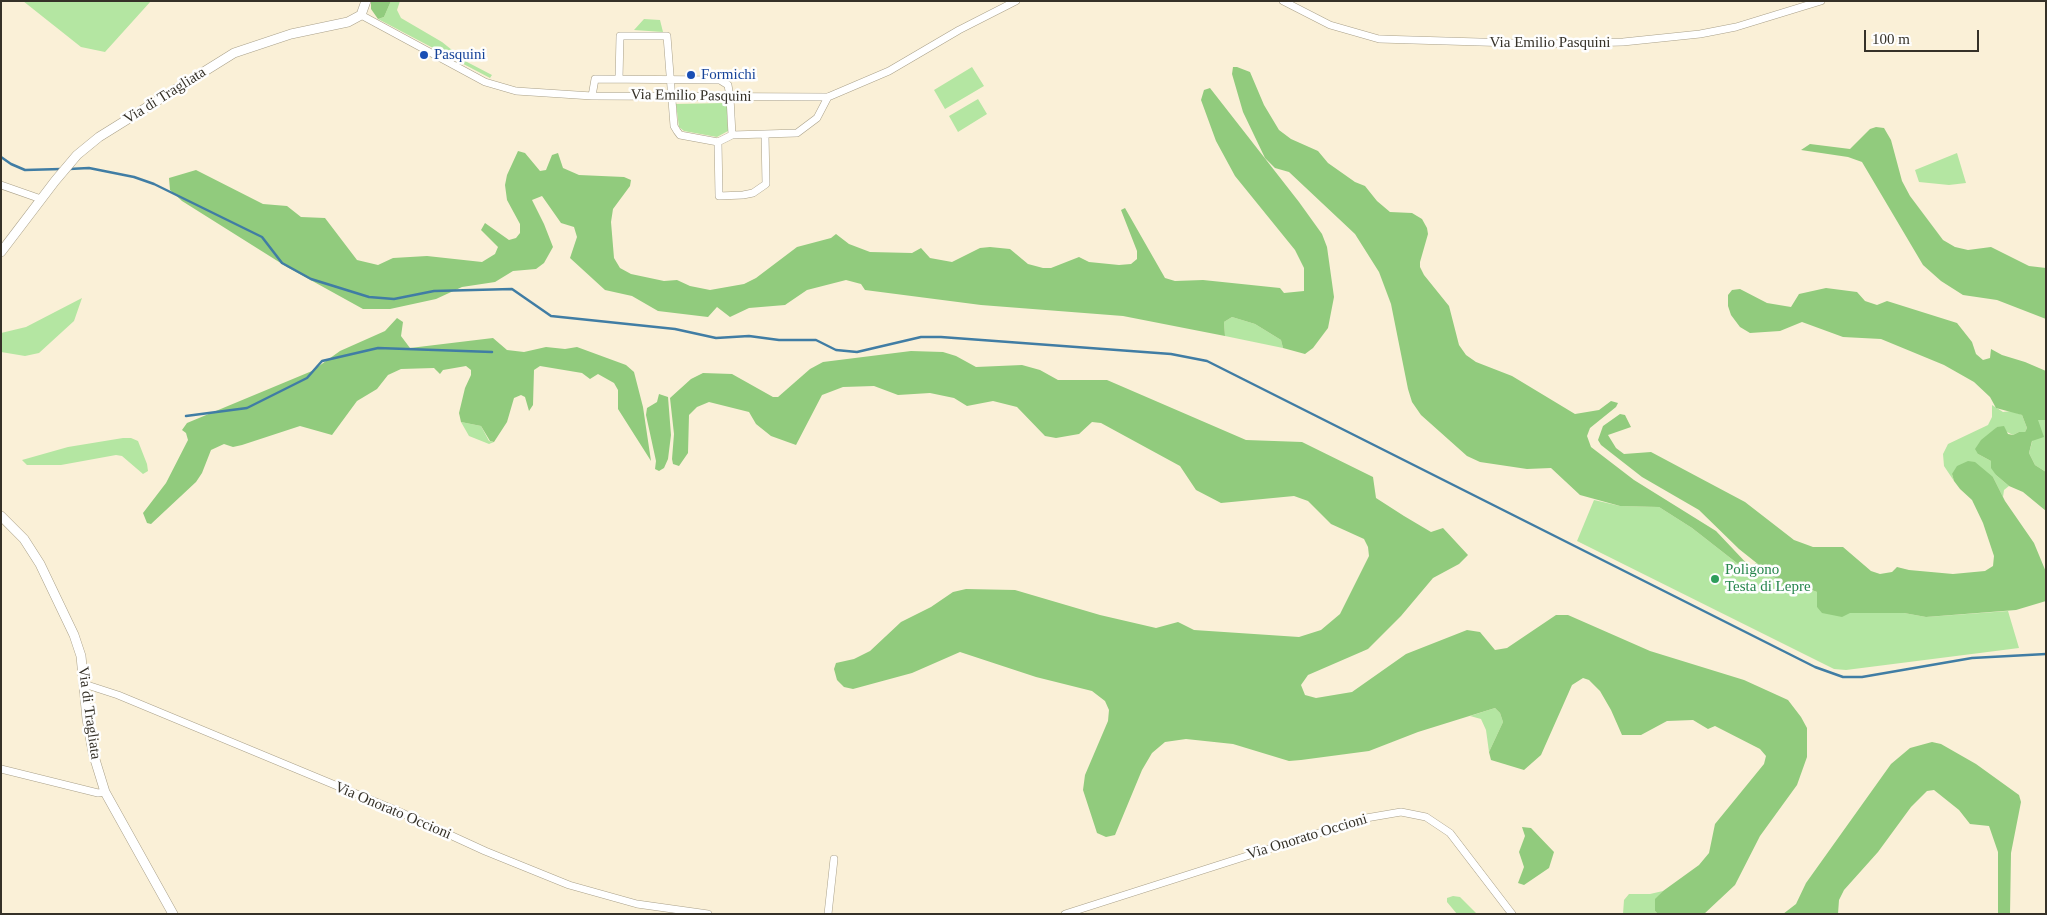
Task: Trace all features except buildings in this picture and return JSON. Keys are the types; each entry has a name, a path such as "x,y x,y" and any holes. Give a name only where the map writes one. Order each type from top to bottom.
{"street":[{"path":"361,14 366,1"},
{"name":"Via Emilio Pasquini","path":"361,14 485,82 501,88 592,96 828,98 889,71 959,30 1016,1"},
{"name":"Via Emilio Pasquini","path":"1283,1 1330,25 1379,39 1547,44 1622,42 1700,34 1736,26 1821,1"},
{"name":"Via di Tragliata","path":"1,252 77,155 99,137 234,53 291,34 348,22 361,14"},
{"path":"619,79 620,36 667,36 674,96 674,126 680,135 718,142 732,135 797,132 806,128 818,118 828,98"},
{"path":"592,96 595,79 671,78 720,80 728,85 732,135"},
{"path":"718,142 719,196 743,195 753,193 766,184 765,134"},
{"path":"1,184 41,199"},
{"name":"Via di Tragliata","path":"1,516 24,539 40,564 74,635 81,656 87,719 93,753 105,792 173,914"},
{"name":"Via Onorato Occioni","path":"84,684 118,695 400,812 485,851 569,885 638,904 708,914"},
{"path":"1,769 98,793 105,792"},
{"name":"Via Onorato Occioni","path":"1065,914 1353,822 1400,812 1426,817 1450,833 1512,914"},
{"path":"828,914 834,859"}],"green space":[{"path":"23,1 151,1 105,52 81,47"},
{"path":"371,1 391,1 384,17 378,19 371,9"},
{"path":"391,1 400,1 397,10 401,18 442,42 467,62 492,75 490,78 378,19 384,17"},
{"path":"644,19 660,20 663,32 634,30"},
{"path":"972,67 984,86 945,109 934,90"},
{"path":"1233,67 1250,72 1264,105 1279,130 1291,139 1318,151 1328,163 1355,182 1365,186 1377,201 1390,212 1412,213 1422,219 1428,234 1420,267 1424,275 1449,306 1459,345 1466,355 1476,362 1512,376 1575,414 1599,410 1611,401 1618,403 1616,407 1590,428 1587,436 1591,447 1634,480 1716,531 1751,568 1747,571 1692,528 1659,507 1620,506 1580,495 1551,468 1527,469 1480,462 1467,456 1421,415 1412,402 1408,389 1391,304 1379,272 1355,234 1289,172 1275,168 1265,158 1243,112 1232,74"},
{"path":"1210,88 1299,202 1322,234 1327,247 1334,297 1328,328 1313,348 1305,354 1283,348 1281,340 1255,324 1232,317 1224,322 1225,336 1123,316 981,305 865,290 861,284 846,280 807,290 785,305 749,308 730,317 717,307 708,317 658,311 632,296 605,290 570,258 577,237 574,227 561,223 542,196 532,200 553,247 544,263 536,269 513,271 495,282 462,287 436,299 390,309 363,309 287,267 182,201 170,190 169,178 196,170 263,204 287,206 301,217 325,218 357,260 378,265 393,258 427,256 482,262 495,254 498,247 481,230 485,223 509,240 516,238 520,233 520,224 507,200 505,185 507,175 518,151 525,153 540,171 546,170 552,155 558,153 563,168 579,175 624,177 631,180 630,186 613,209 611,222 614,258 620,268 631,274 664,281 677,280 690,286 710,290 744,284 756,278 797,247 831,238 836,234 849,244 870,252 912,253 921,248 930,258 952,262 980,248 990,247 1010,249 1028,264 1043,268 1051,268 1079,257 1089,262 1119,265 1131,264 1137,259 1137,251 1121,210 1125,208 1165,278 1175,281 1203,280 1280,288 1284,293 1304,291 1304,268 1295,250 1235,176 1216,141 1201,100 1204,90"},
{"path":"978,99 987,114 958,132 949,116"},
{"path":"727,103 728,131 717,137 684,131 679,127 676,104"},
{"path":"1876,127 1884,128 1891,140 1902,181 1910,196 1943,240 1955,247 1968,250 1991,247 2029,266 2046,268 2046,319 1997,300 1963,295 1941,281 1923,265 1862,162 1848,157 1801,150 1810,144 1850,149 1870,129"},
{"path":"1957,153 1966,183 1949,185 1919,182 1915,170"},
{"path":"1826,288 1857,292 1865,301 1877,305 1887,301 1957,323 1972,342 1976,354 1983,360 1990,358 1991,349 2046,371 2046,420 2038,420 2044,437 2032,441 2029,453 2035,465 2046,472 2046,511 2023,492 2009,486 1996,475 1991,468 1991,461 1978,454 1975,449 1981,440 1997,427 2004,426 2008,434 2013,435 2025,432 2027,428 2022,415 1996,408 1990,397 1974,382 1944,365 1881,339 1843,337 1802,322 1780,331 1750,333 1740,327 1731,315 1728,306 1728,295 1732,290 1740,289 1767,303 1791,307 1799,294"},
{"path":"82,298 74,321 39,353 25,356 1,352 1,333 26,327"},
{"path":"1232,317 1255,324 1281,340 1283,348 1225,336 1224,322"},
{"path":"397,318 403,322 401,336 410,348 493,338 507,350 524,352 546,347 565,349 577,347 626,365 634,372 643,407 651,461 618,409 618,390 614,383 598,374 590,379 582,373 540,366 534,370 533,405 529,411 525,397 521,395 514,398 507,422 494,442 490,441 481,426 461,422 459,413 465,388 471,375 471,370 466,366 443,370 440,374 434,368 401,369 388,375 377,389 357,401 332,435 300,426 242,445 233,447 224,444 211,450 202,473 196,482 151,524 147,523 143,513 166,483 188,440 186,433 182,430 187,423 312,371 340,351 385,331"},
{"path":"911,351 943,352 956,356 976,367 1022,365 1040,370 1058,380 1107,380 1246,440 1302,442 1373,477 1376,498 1404,516 1431,532 1443,528 1468,555 1459,564 1433,578 1401,616 1368,649 1308,675 1301,685 1305,695 1316,698 1352,692 1406,654 1467,630 1480,632 1495,650 1507,648 1556,615 1568,615 1650,651 1744,680 1788,700 1807,728 1807,757 1797,785 1760,836 1735,885 1704,914 1658,914 1655,911 1655,899 1699,865 1709,853 1715,824 1764,764 1766,756 1760,749 1715,726 1708,729 1693,720 1667,721 1641,735 1622,735 1600,691 1589,680 1583,678 1572,685 1541,755 1524,770 1491,760 1489,752 1503,722 1500,713 1495,708 1418,732 1369,751 1301,760 1289,761 1233,744 1186,739 1165,742 1152,753 1142,770 1115,835 1106,837 1097,833 1083,790 1085,775 1108,721 1109,710 1105,701 1092,691 1036,677 960,652 912,673 853,689 844,687 837,680 834,669 836,663 854,659 870,651 901,622 931,607 953,592 966,589 1015,590 1100,615 1156,628 1178,622 1194,630 1299,637 1321,630 1340,614 1369,556 1368,547 1364,539 1331,524 1308,501 1294,496 1221,503 1196,490 1180,466 1101,423 1092,422 1079,434 1056,438 1045,436 1017,407 993,401 967,406 954,398 930,393 898,395 874,386 843,387 822,395 796,445 771,436 756,424 749,412 709,402 697,407 689,415 688,453 679,466 673,464 674,434 670,398 691,379 703,373 732,374 773,397 778,397 810,369 823,362"},
{"path":"659,394 668,397 671,435 668,459 664,468 659,471 655,469 656,461 646,415 647,408 657,402"},
{"path":"1992,405 2003,412 2012,411 2022,415 2027,428 2025,432 2013,435 1997,427 1978,454 1991,461 1996,475 2009,486 2004,490 2003,497 1993,477 1952,474 1954,481 1944,466 1943,454 1948,444 1988,425 1992,417"},
{"path":"1620,414 1625,415 1631,427 1608,435 1616,448 1624,454 1651,452 1745,502 1794,540 1813,547 1843,547 1871,571 1880,574 1892,572 1897,567 1953,574 1985,571 1993,566 1994,556 1983,523 1972,500 1960,489 1954,481 1952,474 1957,466 1968,461 1975,462 1993,477 2005,501 2034,543 2046,572 2046,601 2016,610 1926,617 1904,613 1850,613 1842,617 1822,613 1817,607 1817,592 1804,587 1796,592 1788,588 1739,549 1699,510 1642,477 1601,445 1598,440 1603,426"},
{"path":"2038,420 2046,420 2046,472 2035,465 2029,453"},
{"path":"461,422 481,426 489,441 494,442 489,444 469,436"},
{"path":"131,438 138,441 148,471 143,474 122,456 116,455 61,465 27,465 22,460 68,447"},
{"name":"Poligono Testa di Lepre","path":"1594,500 1620,506 1659,507 1692,528 1747,571 1756,563 1796,592 1804,587 1817,592 1817,607 1850,613 1904,613 1926,617 2008,611 2019,648 1846,670 1834,669 1577,541"},
{"path":"1495,708 1500,713 1503,722 1489,752 1486,730 1481,719 1470,716"},
{"path":"1932,742 1941,744 1976,764 2019,795 2021,802 2011,853 2010,914 1998,914 1998,852 1989,826 1970,824 1959,810 1934,790 1927,791 1911,807 1878,852 1844,890 1839,900 1838,914 1783,914 1796,904 1806,883 1891,764 1910,748"},
{"path":"1522,827 1531,828 1554,852 1549,868 1524,885 1518,883 1524,867 1519,852 1525,836"},
{"path":"1663,891 1655,900 1655,911 1658,914 1623,914 1624,900 1629,894 1650,894"},
{"path":"1453,896 1460,897 1477,914 1457,914 1447,902 1447,898"}],"waterway":[{"path":"1,157 25,170 61,169"},
{"path":"69,169 89,168 134,177 154,184 262,237 282,263 311,279 369,297 394,299 434,291 512,289 551,316 675,329 716,338 749,336 779,340 816,340 836,350 857,352 921,337 941,337 1171,354 1207,361 1815,667 1843,677 1862,677 1972,658 2046,654"},
{"path":"186,416 247,408 307,378 322,361 378,348 492,352"}],"place":[{"name":"Pasquini","path":"424,55"},
{"name":"Formichi","path":"691,75"},
{"name":"Poligono Testa di Lepre","path":"1715,579"}]}
